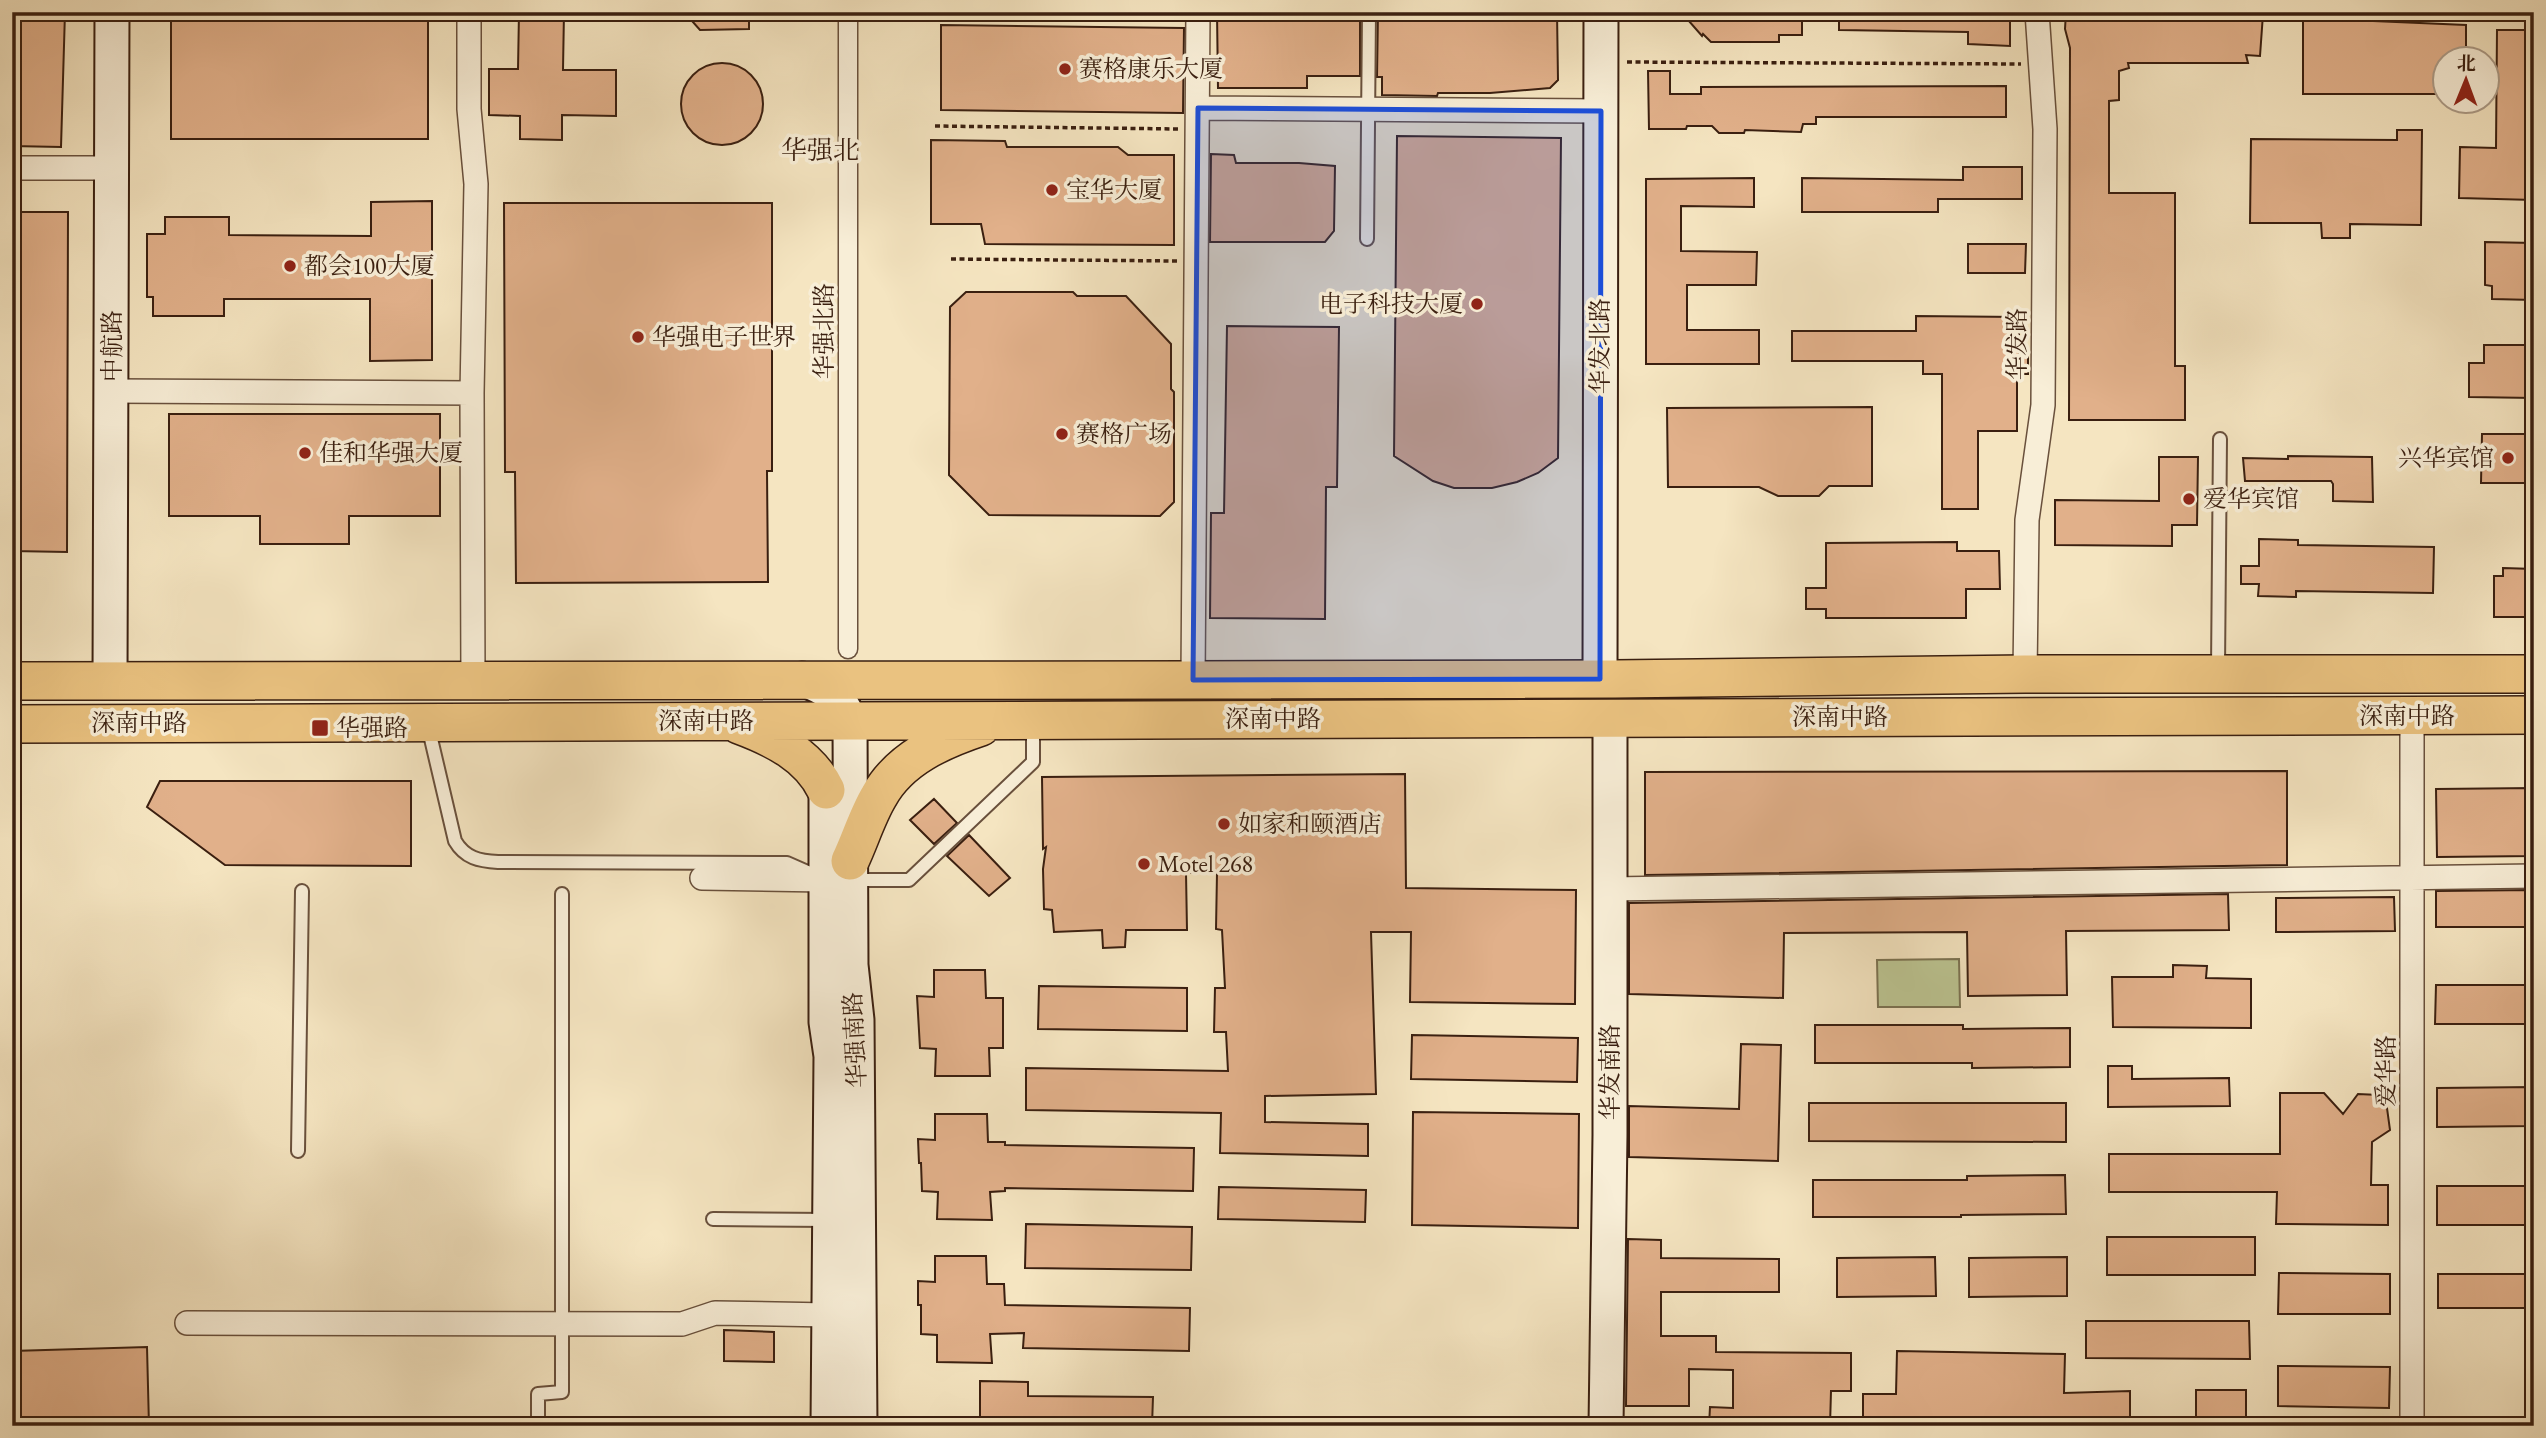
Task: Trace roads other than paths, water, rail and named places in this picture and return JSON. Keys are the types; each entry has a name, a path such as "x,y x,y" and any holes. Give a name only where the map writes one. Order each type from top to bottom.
{"main road":[{"name":"中航路","path":"110,681 112,12"},
{"name":"华发北路","path":"1601,12 1607,679"},
{"name":"华发北路","path":"1607,679 1621,12"},
{"name":"深南中路","path":"12,681 1607,679 2025,674 2534,674"},
{"path":"802,679 836,696 847,709 850,722"},
{"name":"深南中路","path":"12,724 2534,715"},
{"name":"华发南路","path":"1606,1426 1610,718"},
{"path":"842,873 878,796 908,762 944,741 1016,720"},
{"path":"728,721 769,738 801,757 814,770 825,790"},
{"name":"华强南路","path":"828,1426 831,1056 826,1022 842,873 850,722"},
{"name":"华强南路","path":"825,790 842,873 858,1020 861,1423"}],"street":[{"path":"469,12 469,109 476,184 472,393 473,681"},
{"name":"华强北路","path":"848,12 848,649"},
{"path":"1193,680 1198,12"},
{"name":"华发路","path":"2025,674 2027,520 2043,405 2045,129 2037,12"},
{"path":"1197,119 1368,109 1601,111"},
{"path":"12,168 112,168"},
{"path":"112,391 472,393"},
{"name":"爱华路","path":"2412,716 2412,1426"},
{"path":"702,878 842,873"},
{"path":"1610,889 2534,876"},
{"path":"187,1323 682,1324 715,1313 829,1315"}],"lane":[{"path":"1367,239 1369,12"},
{"path":"2217,674 2220,439"},
{"path":"427,722 455,841 460,850 471,858 498,862 786,863 842,873 909,880 1033,762 1016,720"},
{"path":"298,1151 302,891"},
{"path":"538,1426 538,1394 562,1392 562,894"},
{"path":"713,1219 830,1220"}],"place":[{"name":"赛格康乐大厦","path":"1065,69"},
{"name":"宝华大厦","path":"1052,190"},
{"name":"都会100大厦","path":"290,266"},
{"name":"电子科技大厦","path":"1477,304"},
{"name":"华强电子世界","path":"638,337"},
{"name":"赛格广场","path":"1062,434"},
{"name":"佳和华强大厦","path":"305,453"},
{"name":"兴华宾馆","path":"2508,458"},
{"name":"爱华宾馆","path":"2189,499"},
{"name":"华强路","path":"320,728"},
{"name":"如家和颐酒店","path":"1224,824"},
{"name":"Motel 268","path":"1144,864"}],"district":[{"name":"华强北","path":"820,150"}]}
